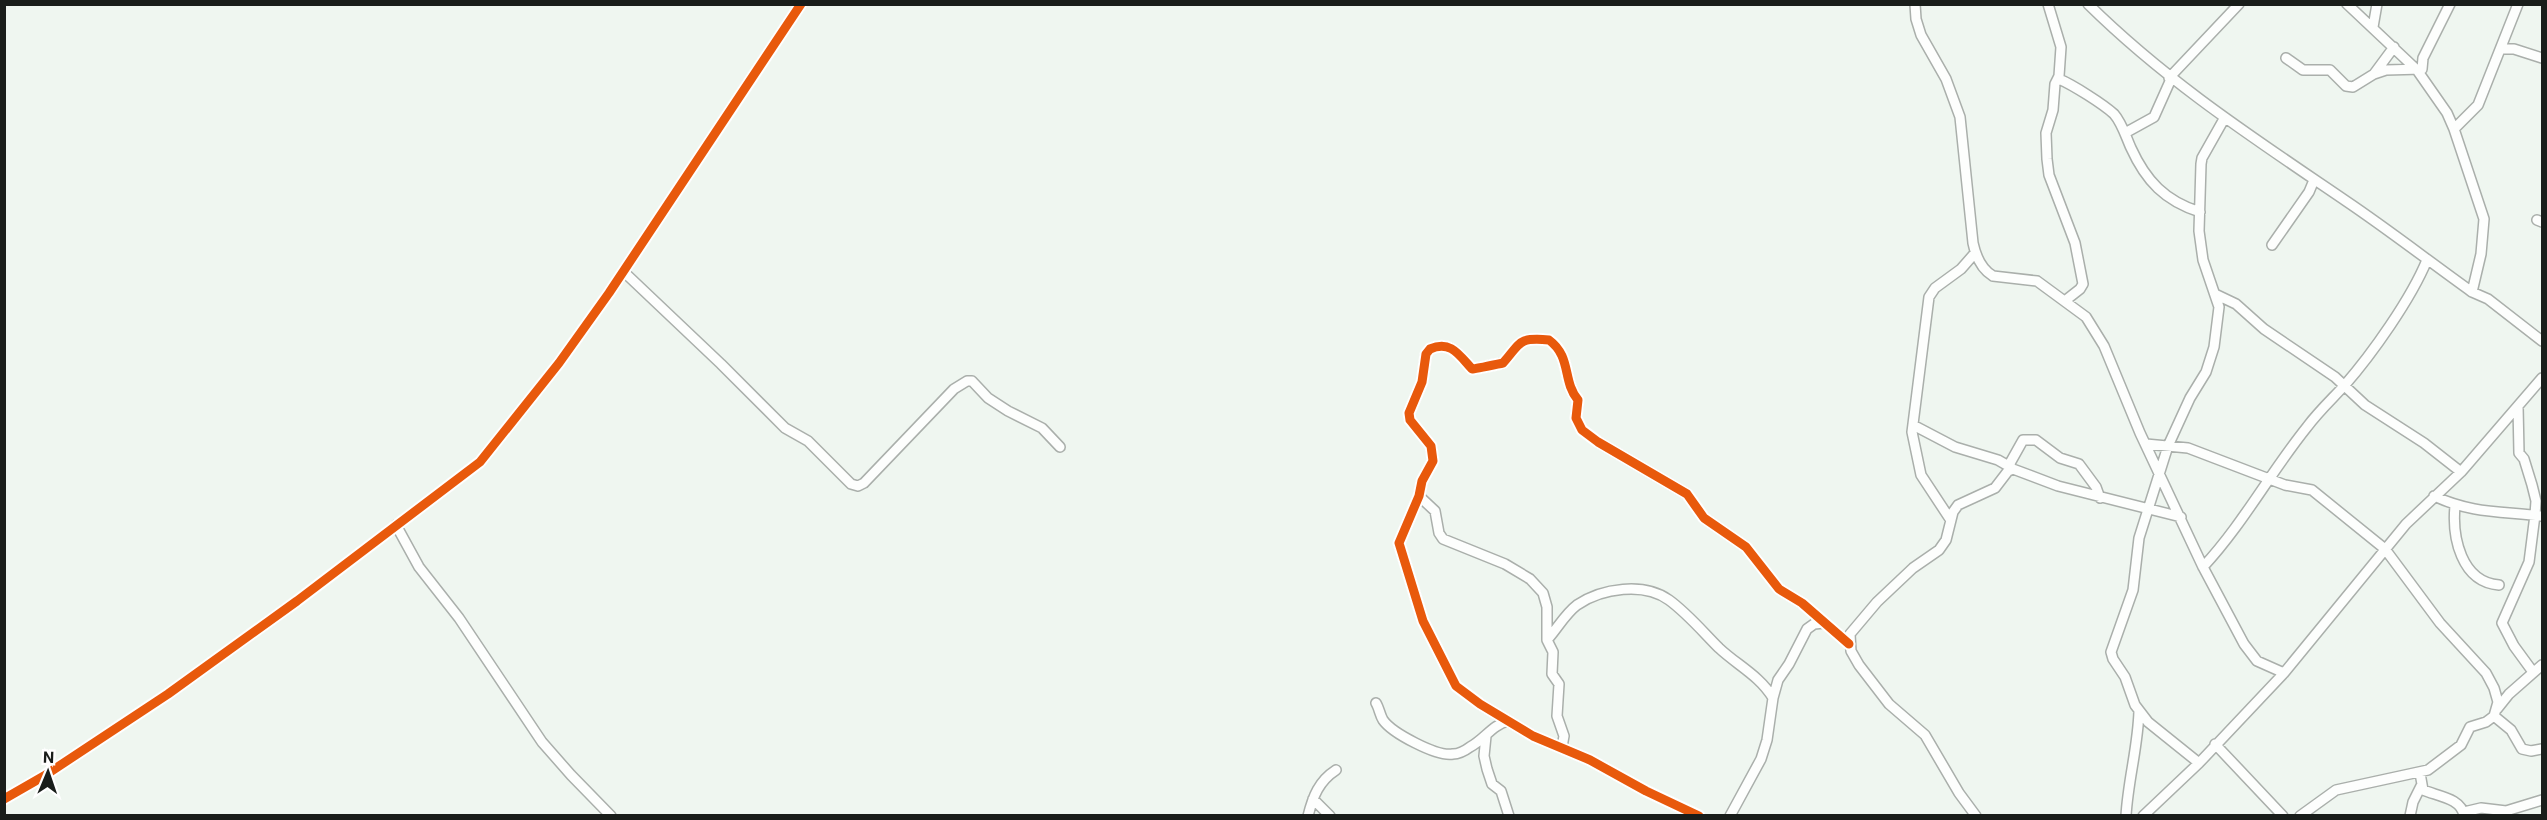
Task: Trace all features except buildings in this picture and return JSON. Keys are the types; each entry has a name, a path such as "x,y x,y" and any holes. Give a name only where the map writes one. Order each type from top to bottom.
{"street":[{"path":"4,799 168,694 297,601 480,462 559,363 624,272 801,4"},
{"path":"1915,4 1921,35 1946,79 1960,117 1975,253 1987,273 1993,276 2037,281 2066,300 2086,317 2104,346 2203,567 2250,653 2258,661 2284,673"},
{"path":"2048,4 2061,46 2059,79 2055,84 2053,110 2047,126 2049,175 2075,243 2083,284 2066,300"},
{"path":"2088,4 2170,79 2472,292 2488,299 2542,341"},
{"path":"2125,133 2154,117 2170,79 2239,4"},
{"path":"2347,4 2417,70 2447,113 2454,129 2484,219 2481,254 2472,292"},
{"path":"2373,27 2377,4"},
{"path":"2374,74 2386,70 2417,70 2423,67 2423,58 2450,4"},
{"path":"2454,129 2478,105 2518,4"},
{"path":"2286,58 2303,70 2330,70 2346,86 2353,87 2363,83 2374,74 2394,47"},
{"path":"2502,49 2514,49 2542,57"},
{"path":"2059,79 2073,85 2111,112 2125,133 2140,169 2180,206 2200,212"},
{"path":"2199,763 2148,722 2139,711 2111,652 2133,590 2137,544 2168,446 2190,398 2210,363 2219,307 2203,260 2199,231 2202,158 2224,119"},
{"path":"2272,245 2309,192 2314,180"},
{"path":"1950,519 1922,475 1915,452 1912,425 1929,297 1935,288 1962,269 1975,253"},
{"path":"2203,567 2227,541 2248,513 2268,478 2324,406 2344,386 2373,349 2420,277 2427,260"},
{"path":"624,272 722,364 785,428 808,441 851,484 858,486 864,483 954,389 967,381 972,381 988,398 1008,411 1042,428 1060,447"},
{"path":"2215,294 2236,303 2264,329 2344,386 2365,405 2424,443 2461,472"},
{"path":"1699,816 1562,747 1533,736 1456,686 1423,621 1399,543 1419,496 1422,481 1433,460 1431,446 1410,420 1409,413 1422,382 1426,354 1430,349 1447,346 1460,353 1472,369 1477,370 1486,365 1503,363 1515,346 1524,341 1549,340 1562,354 1566,364 1570,385 1578,400 1576,418 1582,430 1687,494 1704,519 1746,547 1779,589 1802,603 1849,644 1859,664 1889,704 1925,735 1959,793 1976,816"},
{"path":"2143,816 2199,763 2284,673 2385,549 2434,496 2461,472 2542,378"},
{"path":"2518,406 2519,453 2524,459 2539,516 2529,562 2502,623 2514,646 2533,672"},
{"path":"1912,425 1955,447 2058,486 2181,518"},
{"path":"1849,644 1852,630 1870,610 1913,568 1939,550 1946,540 1950,519 1958,505 1995,488 2011,467 2023,440 2036,440 2060,458 2079,464 2096,487 2100,498"},
{"path":"2146,444 2188,448 2268,478 2312,490 2385,549 2440,623 2486,673 2498,698 2495,712"},
{"path":"1419,496 1435,511 1439,533 1443,539 1505,564 1530,579 1543,593 1547,607 1547,640 1553,652 1552,674 1559,684 1557,716 1564,736 1562,747"},
{"path":"2434,496 2455,506 2474,511 2539,516"},
{"path":"2455,506 2457,542 2464,561 2479,579 2499,585"},
{"path":"396,525 419,567 459,618 542,742 611,816"},
{"path":"1547,640 1578,605 1606,592 1616,589 1659,594 1678,607 1726,655 1767,688 1773,698"},
{"path":"1730,816 1761,759 1772,717 1773,698 1778,680 1789,664 1803,633 1812,626 1825,623"},
{"path":"2300,816 2336,790 2428,770 2461,744 2470,727 2486,722 2542,665"},
{"path":"1376,703 1385,722 1427,748 1454,754 1486,736 1494,726 1508,721"},
{"path":"2126,816 2139,711"},
{"path":"2495,712 2511,730 2522,749 2531,751 2542,749"},
{"path":"1486,736 1484,756 1487,770 1492,784 1501,791 1509,816"},
{"path":"2215,744 2283,816"},
{"path":"1308,816 1313,799 1322,782 1336,770"},
{"path":"2410,816 2413,802 2421,786 2420,773"},
{"path":"2421,786 2423,790 2457,803 2464,814 2481,808 2506,811 2542,800"},
{"path":"1313,799 1330,816"}],"cycle path":[{"path":"4,799 44,776 168,694 297,601 480,462 559,363 609,293 801,4"},
{"path":"1699,816 1646,791 1590,760 1533,736 1480,704 1456,686 1423,621 1399,543 1419,496 1422,481 1433,461 1431,446 1410,420 1409,413 1422,382 1426,354 1430,349 1444,346 1454,350 1472,369 1503,363 1517,346 1525,341 1549,340 1564,361 1570,385 1578,400 1576,418 1582,430 1598,442 1687,494 1704,518 1746,547 1779,589 1802,603 1849,644"}]}
